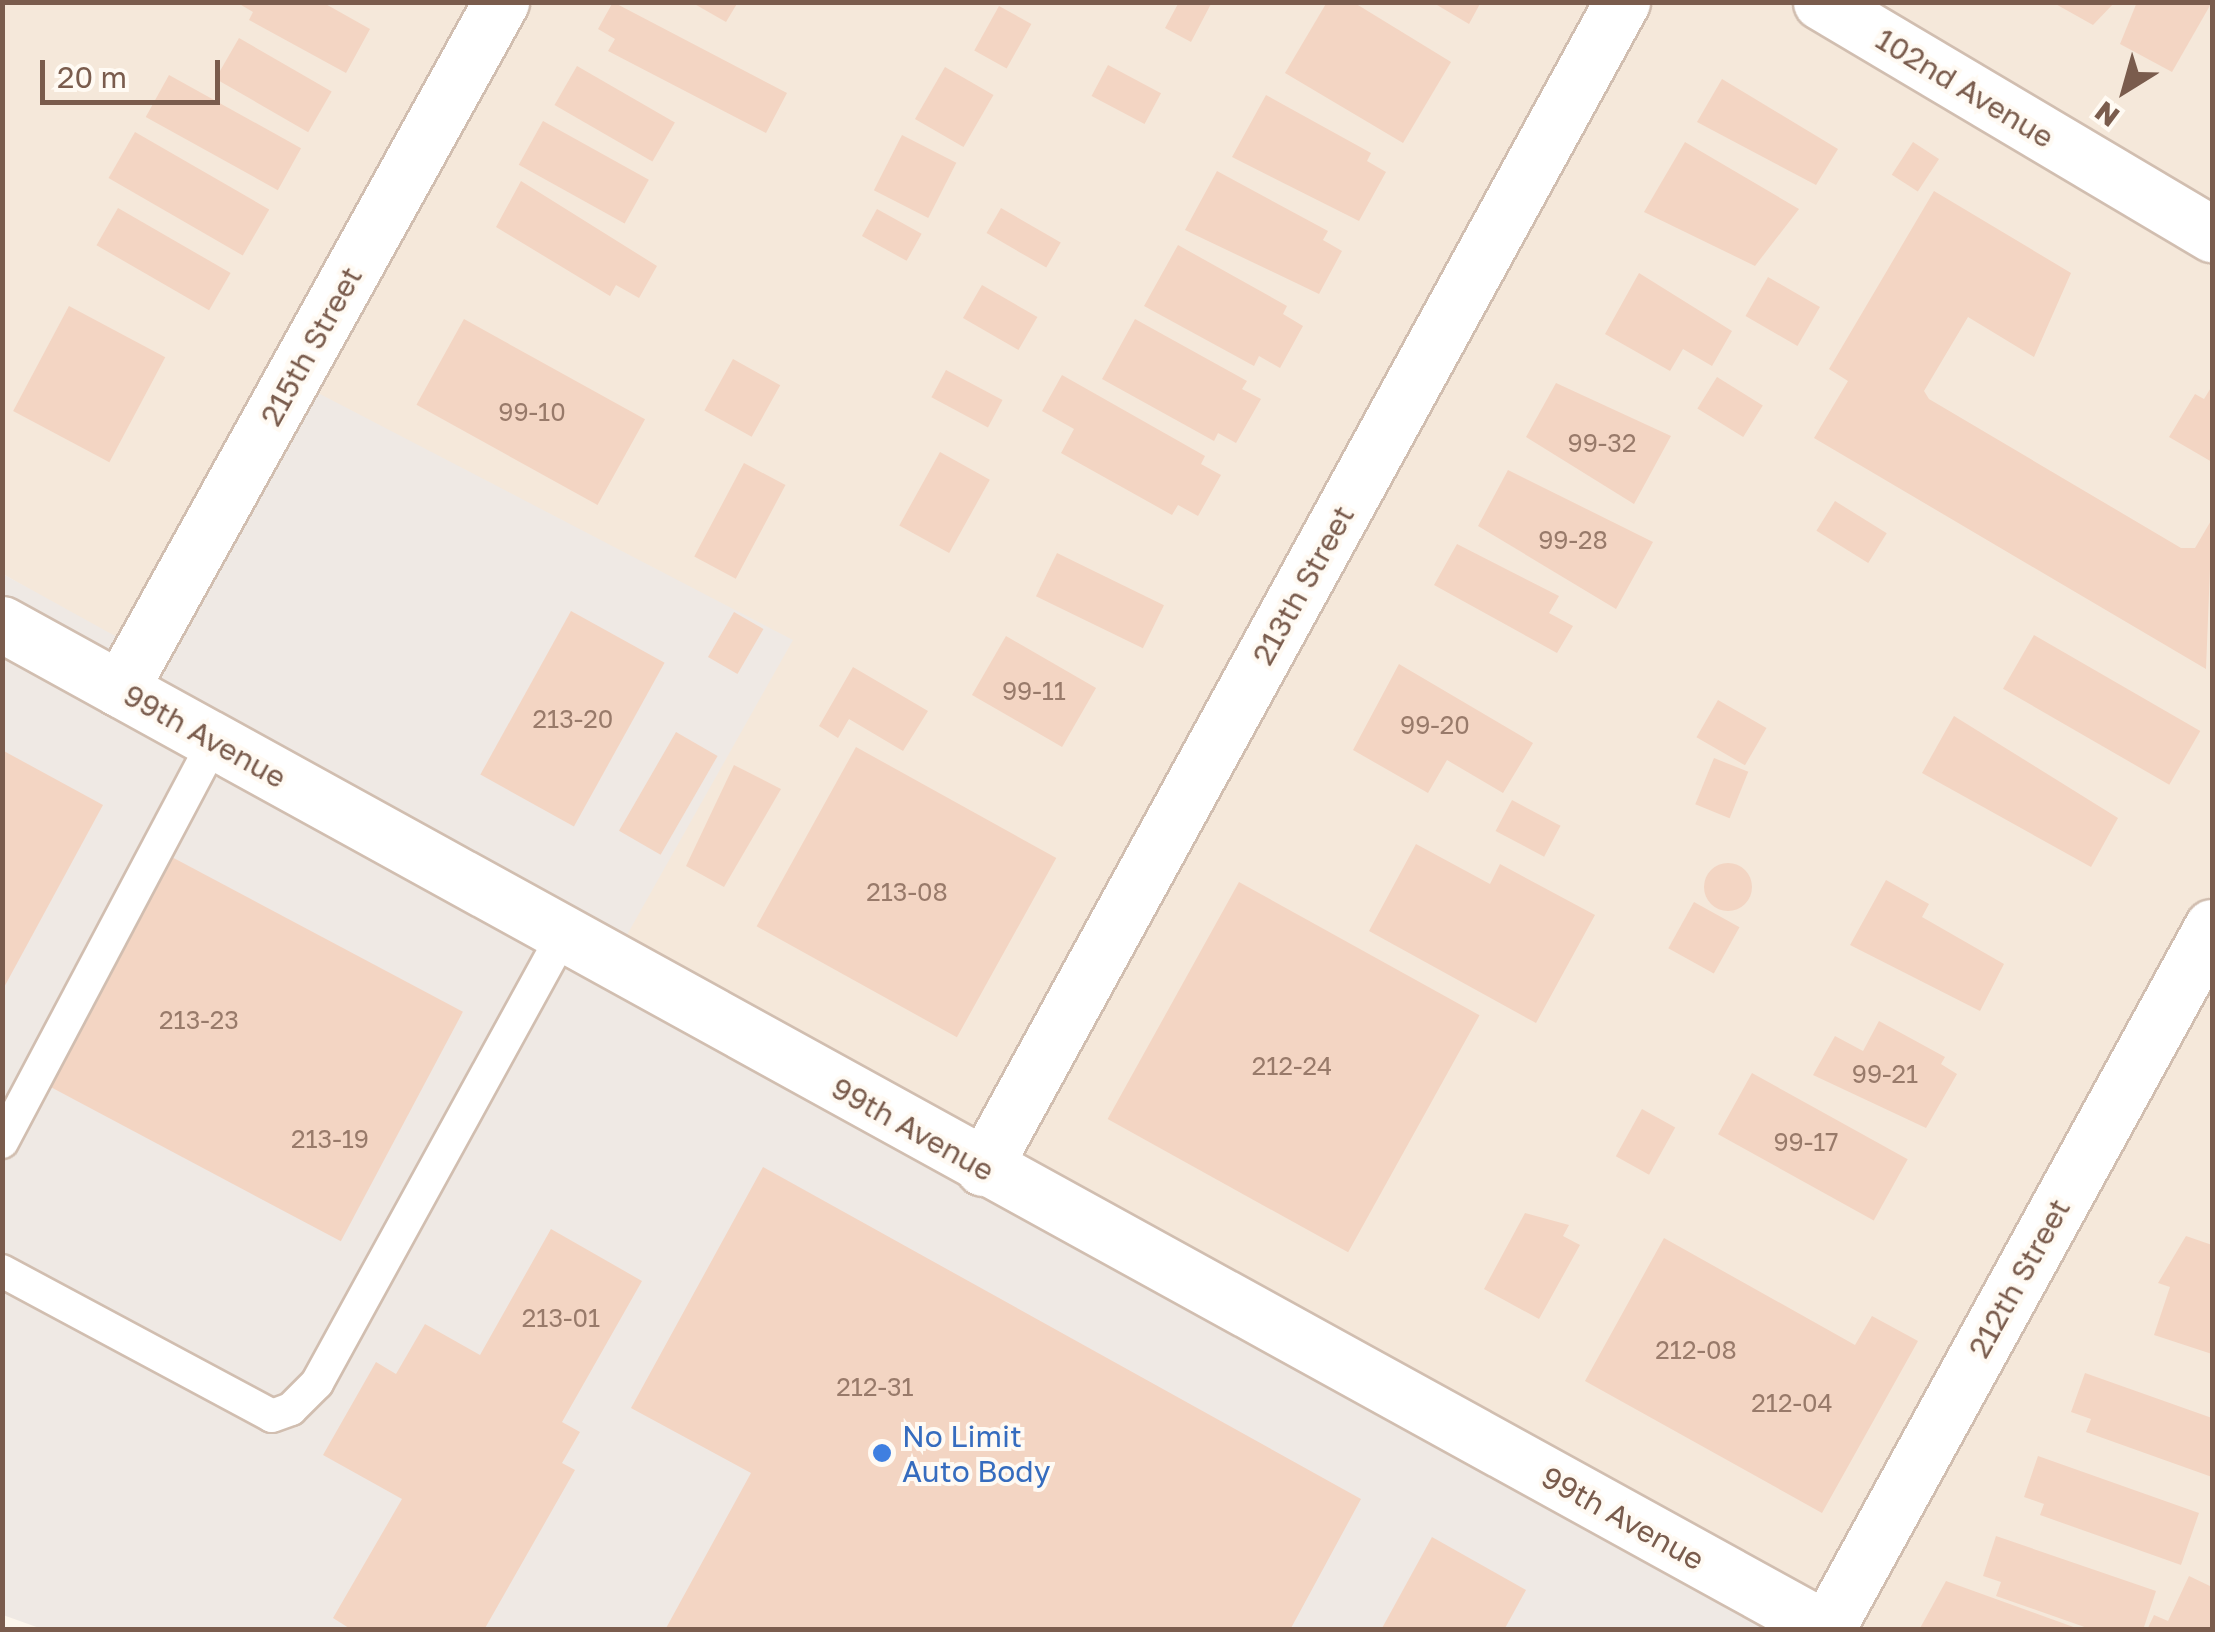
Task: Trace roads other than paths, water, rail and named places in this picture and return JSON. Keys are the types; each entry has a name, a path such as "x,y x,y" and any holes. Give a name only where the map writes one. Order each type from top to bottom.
{"street":[{"name":"215th Street","path":"120,689 501,2"},
{"name":"213th Street","path":"984,1168 1622,2"},
{"name":"102nd Avenue","path":"1822,2 2212,234"},
{"name":"99th Avenue","path":"2,624 1826,1629"},
{"name":"212th Street","path":"1826,1629 2212,927"}],"lane":[{"path":"2,1142 214,740"},
{"path":"2,1271 272,1416 291,1409 317,1383 563,935"}],"place":[{"name":"No Limit Auto Body","path":"882,1453"}]}
